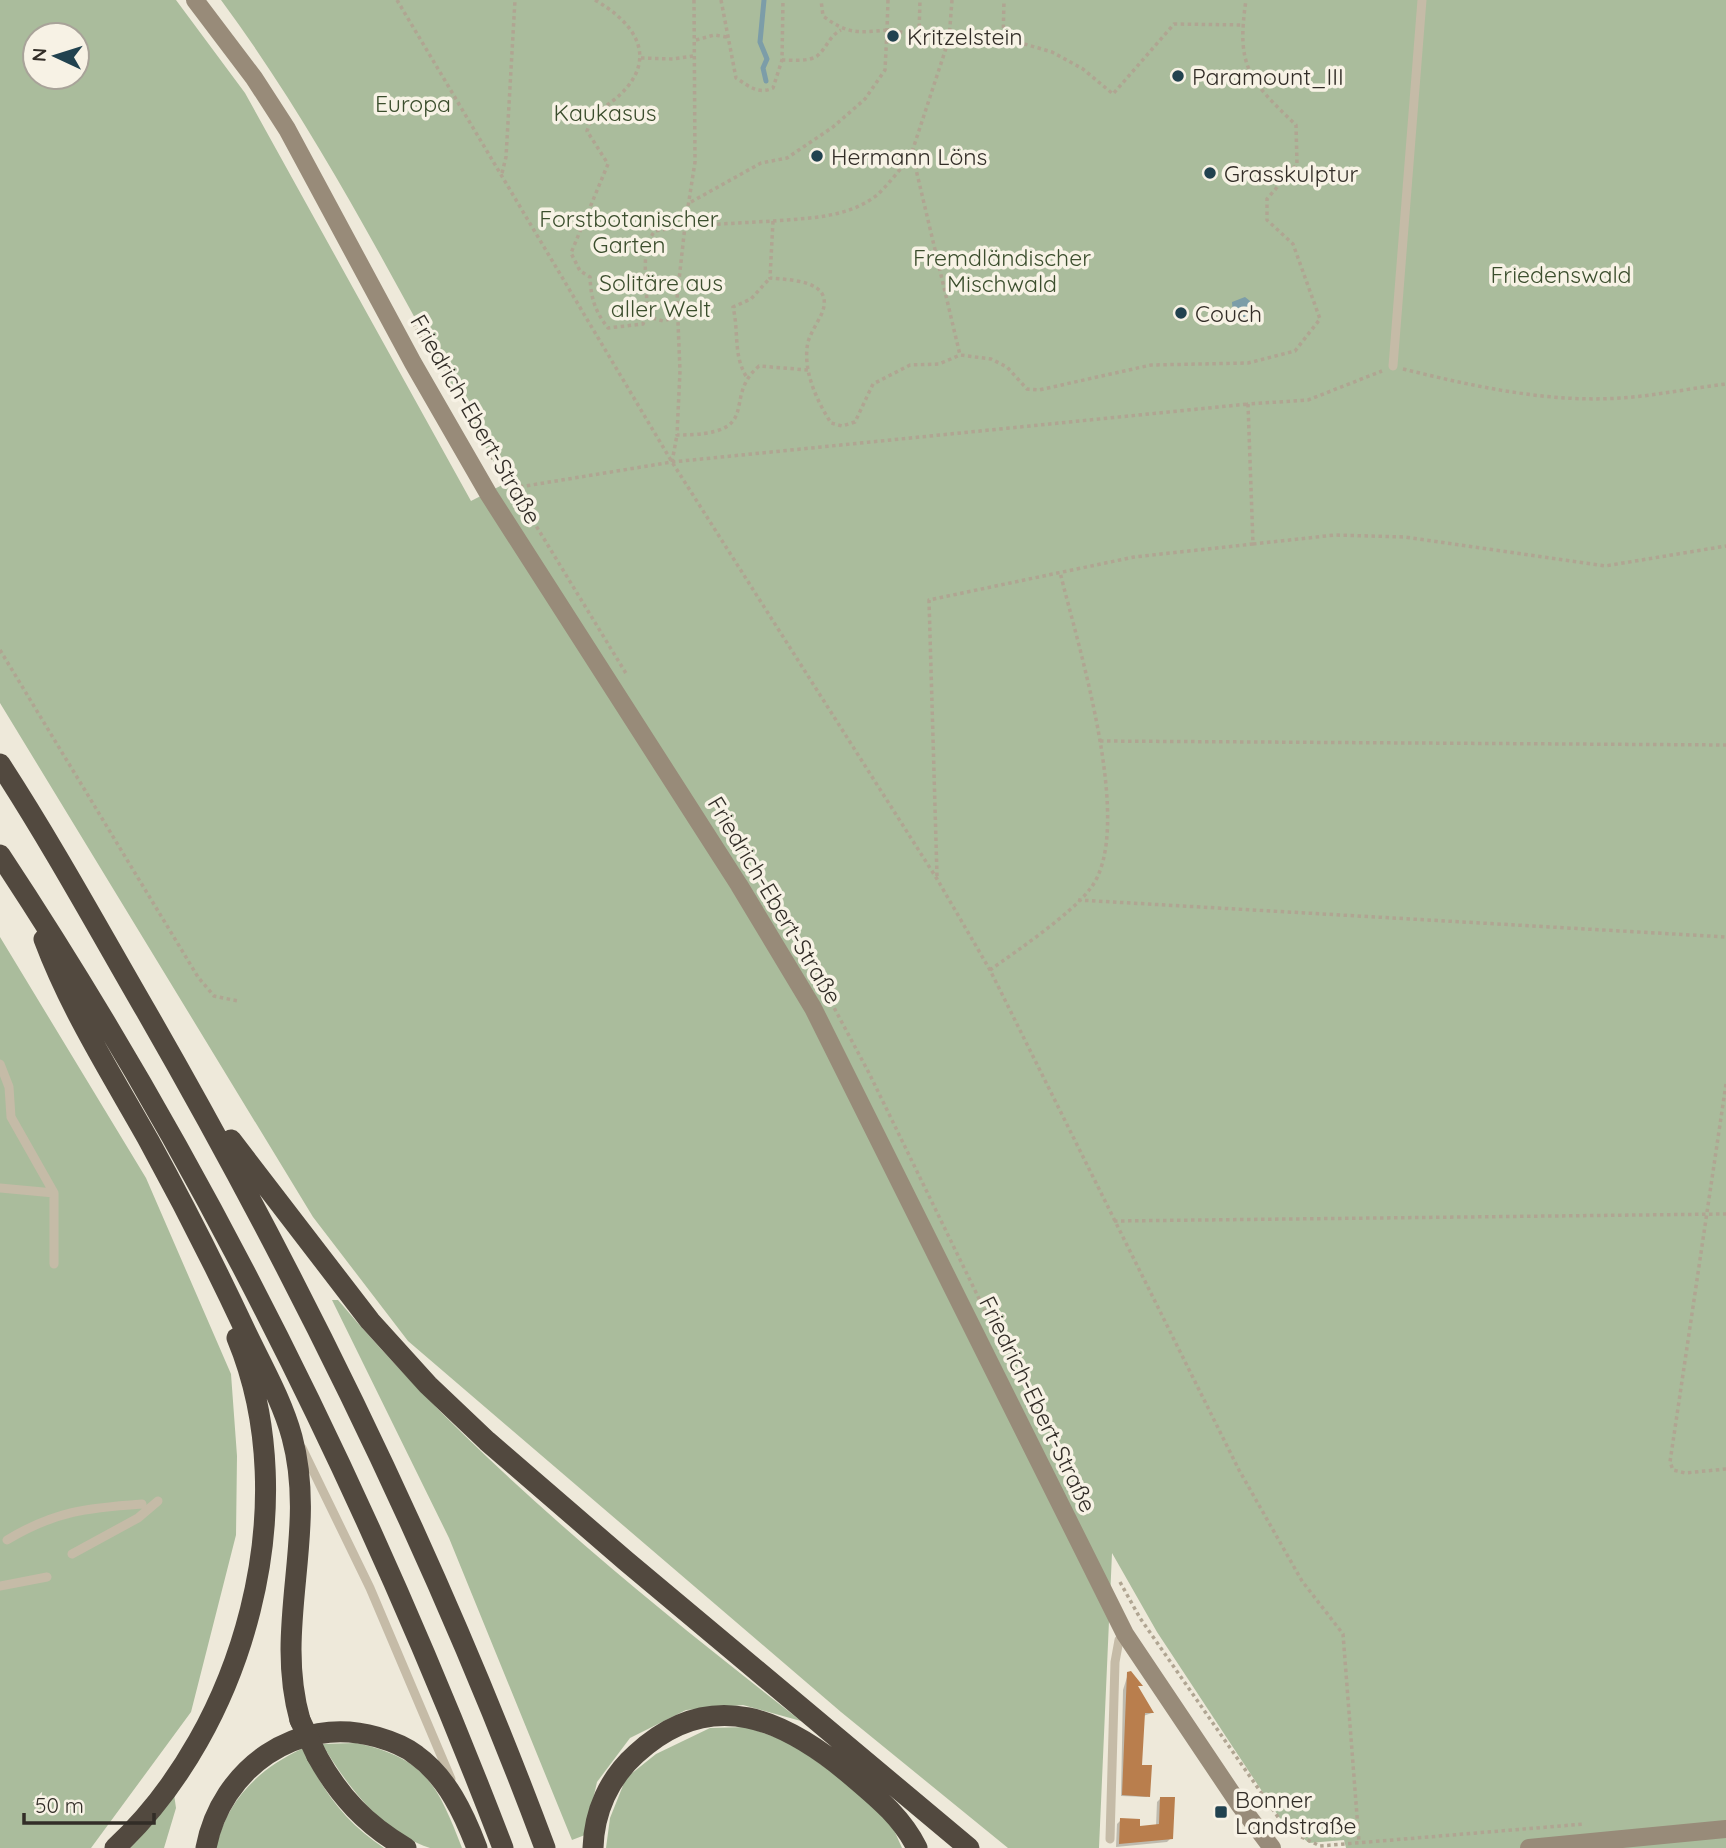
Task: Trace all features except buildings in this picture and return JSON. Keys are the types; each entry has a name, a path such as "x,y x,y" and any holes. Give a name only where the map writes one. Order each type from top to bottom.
{"highway":[{"path":"0,764 47,839 249,1194 344,1383 430,1568 545,1848"},
{"path":"0,855 89,990 146,1087 254,1289 364,1518 427,1661 503,1848"},
{"path":"29,898 76,1013 182,1203 279,1402 292,1435 302,1496 302,1528 289,1667 300,1720 317,1756 346,1801 364,1819 406,1848"},
{"path":"193,1093 370,1321 428,1385 487,1441 626,1561 969,1848"},
{"path":"115,1848 165,1791 216,1706 244,1637 262,1544 263,1458 252,1387 239,1344 182,1203"},
{"path":"593,1848 599,1809 607,1790 632,1757 666,1732 706,1717 726,1715 766,1721 807,1740 888,1807 910,1833 917,1848"},
{"path":"206,1848 216,1811 243,1772 269,1752 287,1743 311,1734 333,1732 369,1735 415,1753 445,1785 469,1827 477,1848"},
{"path":"528,1804 554,1848"}],"main road":[{"name":"Friedrich-Ebert-Straße","path":"195,0 254,78 286,129 413,363 489,495 739,885 813,1008 1125,1634 1272,1848"},
{"path":"1530,1848 1726,1829"}],"lane":[{"path":"1393,366 1422,0"},
{"path":"0,1064 9,1087 11,1117 54,1193 54,1264"},
{"path":"0,1188 54,1193"},
{"path":"279,1402 365,1578 413,1684 469,1827"},
{"path":"72,1554 138,1518 158,1501"},
{"path":"7,1540 38,1521 60,1513 142,1504"},
{"path":"0,1586 47,1577"},
{"path":"1110,1839 1115,1662 1119,1640 1125,1634"}],"path":[{"path":"397,0 672,462 937,879 990,970 1269,1526 1302,1581 1343,1634 1359,1842"},
{"path":"502,173 506,157 514,0"},
{"path":"595,0 620,18 638,41 641,58 630,87 593,114 587,131 608,164 571,253 580,271 590,277 591,301 608,328 643,324 646,316 644,294 647,240 655,231 685,226 840,214 858,207 878,194 910,158 949,39 952,0"},
{"path":"672,462 677,435 680,371 677,317 685,226 691,202 695,116 692,56 695,40 694,0"},
{"path":"721,0 736,78 757,91 773,88 782,60 783,0"},
{"path":"821,0 823,16 842,30 865,33 887,30 949,39 1021,43 1052,52 1083,69 1113,94 1174,24 1242,25"},
{"path":"691,202 761,163 787,158 834,127 865,99 886,70 888,0"},
{"path":"919,34 920,0"},
{"path":"1003,42 1004,0"},
{"path":"771,278 811,283 820,290 824,300 823,310 808,343 808,370 821,408 831,424 842,426 855,422 873,384 910,365 939,363 960,355 991,359 1007,367 1027,389 1039,390 1151,365 1248,363 1295,351 1320,318 1293,244 1267,220 1267,199 1297,164 1296,125 1268,98 1249,74 1241,48 1246,0"},
{"path":"782,60 809,59 817,55 833,34 842,30"},
{"path":"695,40 713,35 727,37"},
{"path":"641,58 673,59 692,56"},
{"path":"910,158 914,161 960,355"},
{"path":"677,435 710,433 733,422 741,406 746,376 737,361 738,327 733,307 751,299 771,278 773,221"},
{"path":"646,316 663,321 677,317"},
{"path":"746,376 759,366 808,370"},
{"path":"489,495 672,462 1308,400 1393,366 1452,381 1557,398 1620,398 1726,384"},
{"path":"1248,404 1252,544"},
{"path":"937,879 929,600 1134,557 1335,535 1404,537 1605,566 1726,546"},
{"path":"990,970 1090,890 1104,863 1109,818 1100,741 1060,572"},
{"path":"0,650 198,976 214,996 238,1001"},
{"path":"1100,741 1726,745"},
{"path":"1078,900 1726,937"},
{"path":"1726,1084 1709,1215 1670,1462 1673,1470 1685,1473 1726,1469"},
{"path":"1114,1221 1726,1214"},
{"path":"1320,1848 1359,1842 1590,1823"}],"green space":[{"path":"0,0 176,0 245,93 471,501 506,483 335,176 261,57 221,0 1726,0 1726,1848 1346,1848 1344,1840 1309,1843 1281,1820 1157,1632 1112,1553 1099,1848 1008,1848 841,1712 408,1341 313,1217 0,703"},
{"path":"0,937 146,1178 231,1374 237,1456 236,1535 191,1712 91,1848 0,1848"},
{"path":"332,1300 338,1300 444,1415 558,1522 678,1624 801,1721 743,1705 686,1710 630,1738 597,1782 585,1835 572,1840 449,1538"},
{"path":"747,1727 791,1743 841,1779 890,1821 902,1848 606,1848 610,1818 626,1778 656,1754 710,1728"},
{"path":"356,1743 380,1749 414,1766 436,1791 462,1848 430,1848 396,1831 381,1819 354,1791 322,1744"},
{"path":"303,1748 318,1778 336,1804 384,1848 216,1848 228,1815 247,1788 272,1766"},
{"path":"174,1794 176,1808 164,1848 130,1848"}],"water":[{"path":"1245,297 1250,301 1251,318 1240,323 1233,315 1232,302"}],"waterway":[{"path":"764,0 760,42 767,59 763,68 766,81"}],"place":[{"name":"Kritzelstein","path":"893,36"},
{"name":"Paramount_III","path":"1178,76"},
{"name":"Hermann Löns","path":"817,156"},
{"name":"Grasskulptur","path":"1210,173"},
{"name":"Couch","path":"1181,313"},
{"name":"Bonner Landstraße","path":"1221,1812"}],"park label":[{"name":"Europa","path":"413,103"},
{"name":"Kaukasus","path":"605,112"},
{"name":"Forstbotanischer Garten","path":"629,231"},
{"name":"Fremdländischer Mischwald","path":"1002,270"},
{"name":"Friedenswald","path":"1561,274"},
{"name":"Solitäre aus aller Welt","path":"661,295"}]}
